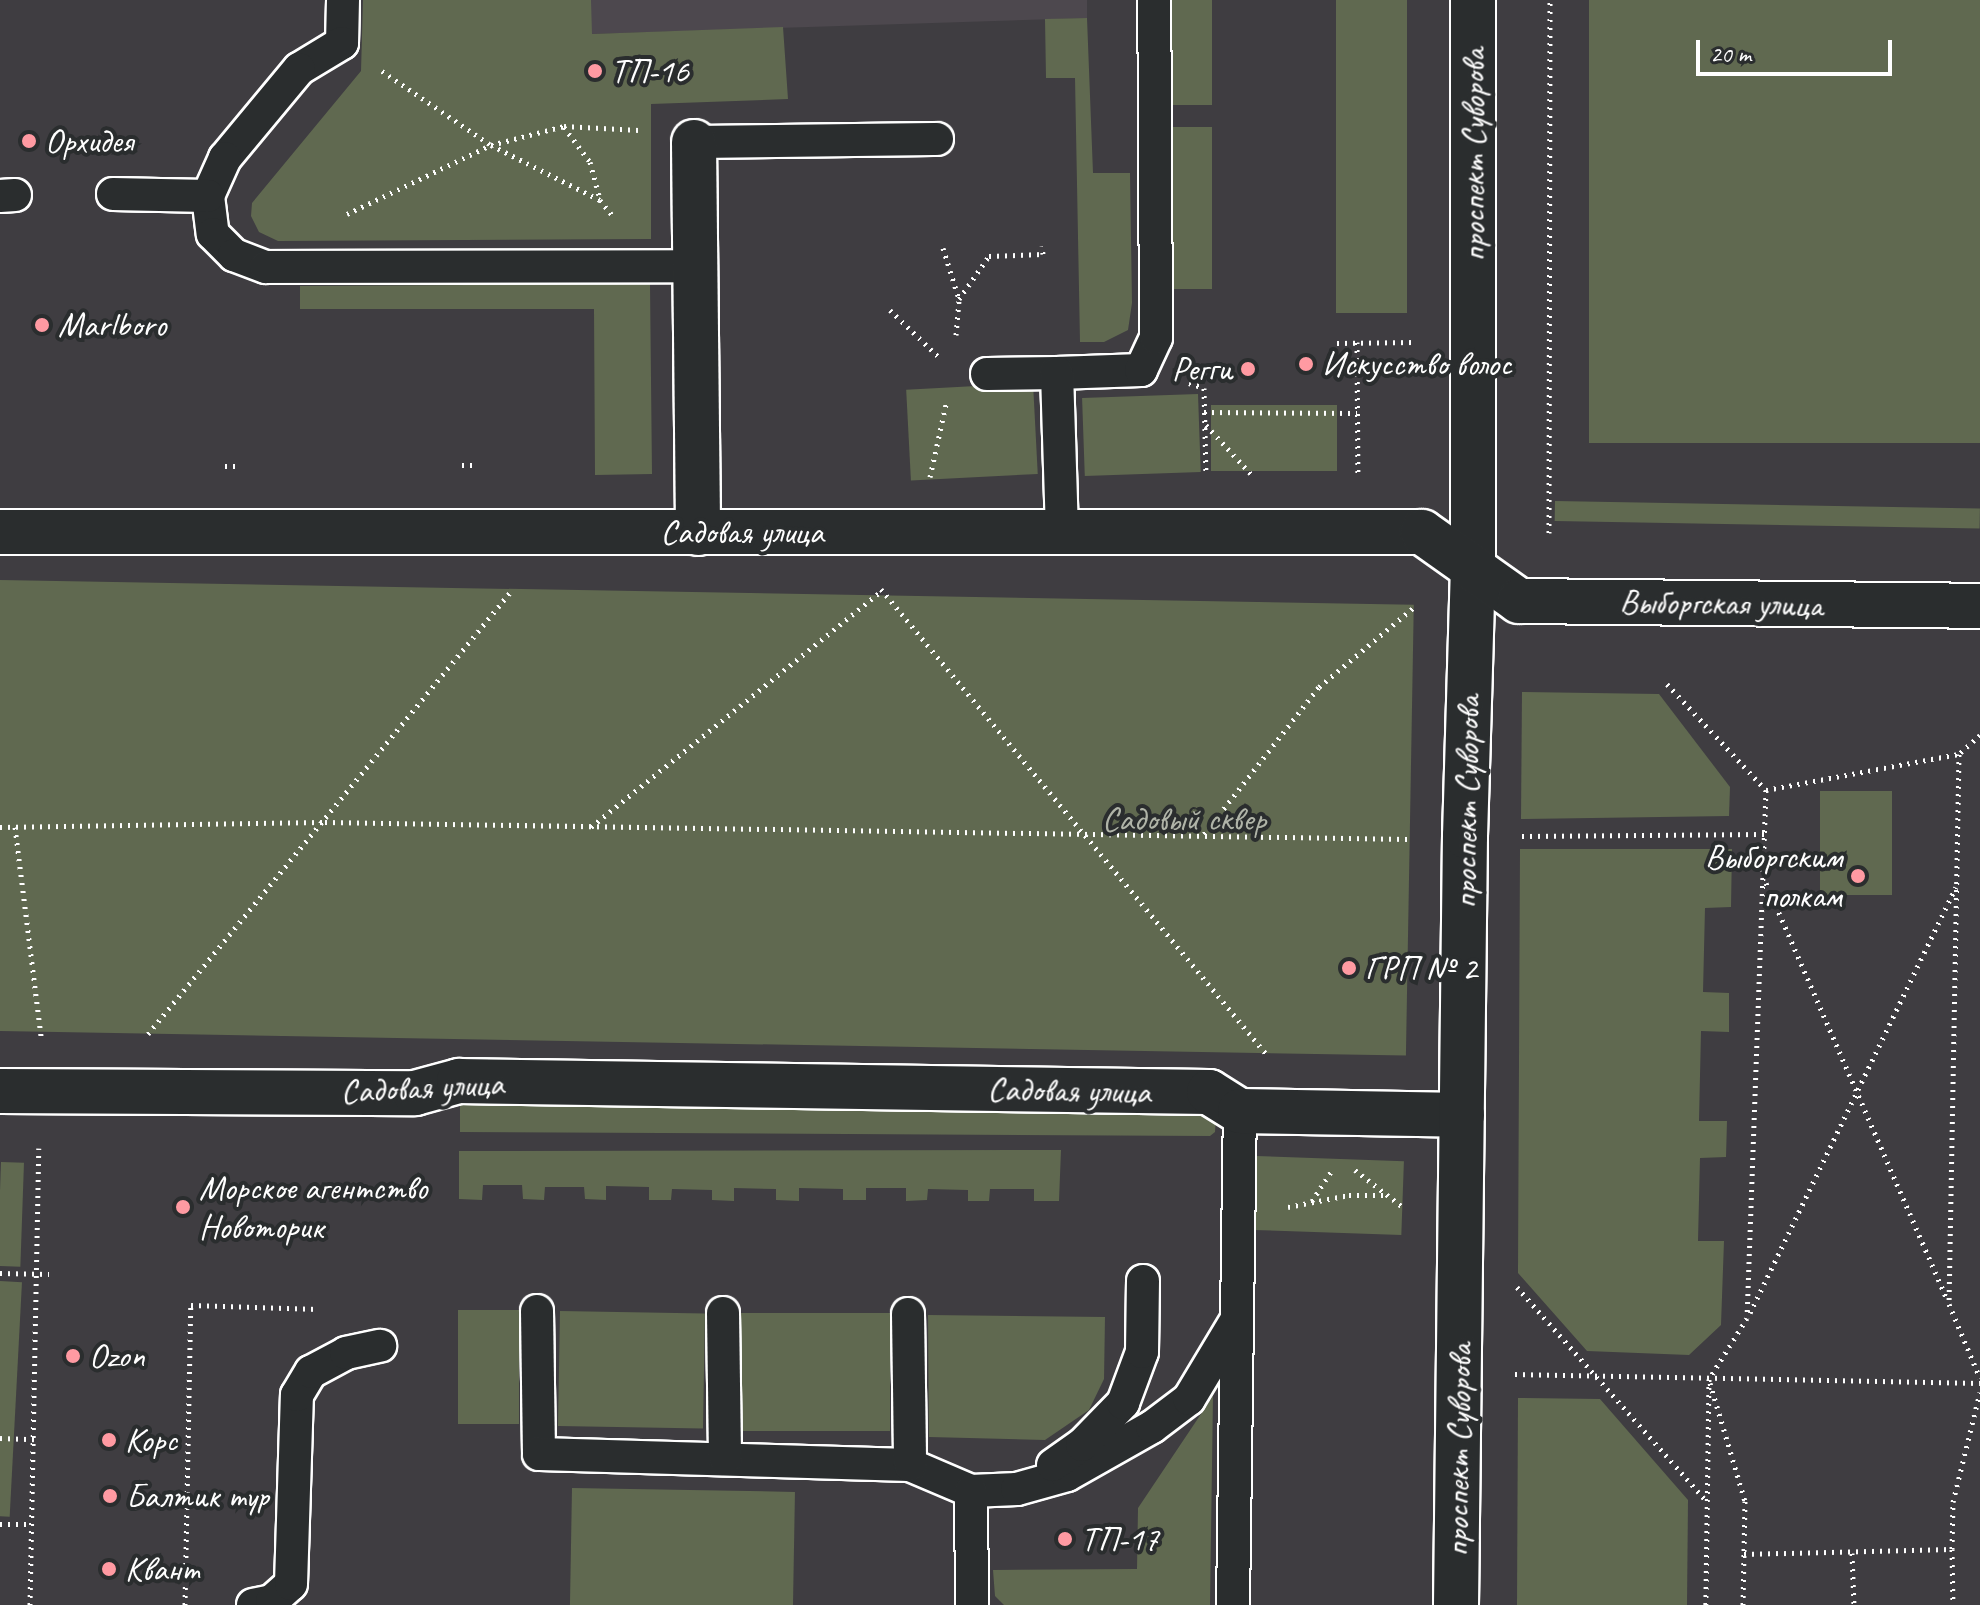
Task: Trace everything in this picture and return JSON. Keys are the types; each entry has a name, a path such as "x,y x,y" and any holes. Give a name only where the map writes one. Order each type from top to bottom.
{"street":[{"name":"проспект Суворова","path":"1456,1605 1473,567 1473,0"},
{"path":"694,142 698,533"},
{"name":"Садовая улица","path":"0,532 1422,532 1473,567"},
{"name":"Выборгская улица","path":"1473,567 1519,601 1980,606"},
{"name":"Садовая улица","path":"0,1091 415,1093 459,1081 1209,1092 1240,1111 1462,1115"}],"lane":[{"path":"343,0 342,43 299,69 225,158 208,196 213,234 234,255 266,267 696,266"},
{"path":"987,374 1141,370 1156,338 1154,0"},
{"path":"694,142 937,139"},
{"path":"113,194 208,196"},
{"path":"1057,373 1062,533"},
{"path":"1233,1605 1240,1111"},
{"path":"1017,1489 1082,1445 1123,1403 1142,1352 1143,1281"},
{"path":"537,1311 539,1454 910,1465 971,1491 1017,1489 1100,1459 1189,1399 1237,1319"},
{"path":"723,1313 725,1459"},
{"path":"908,1314 910,1465"},
{"path":"253,1605 272,1601 291,1584 297,1395 311,1372 346,1353 380,1346"},
{"path":"971,1491 972,1605"}],"path":[{"path":"1549,533 1550,0"},
{"path":"342,43 491,145 600,200"},
{"path":"564,126 590,162 600,200 650,265"},
{"path":"338,218 491,145 564,126 635,129 694,142"},
{"path":"989,256 1043,254 1042,246"},
{"path":"959,299 989,256 991,247"},
{"path":"943,248 959,299 955,342"},
{"path":"890,310 953,371"},
{"path":"1357,342 1358,484"},
{"path":"1337,343 1417,342"},
{"path":"1141,370 1204,388 1206,484"},
{"path":"928,485 947,399"},
{"path":"1204,412 1357,413"},
{"path":"1206,424 1260,484"},
{"path":"462,465 475,465"},
{"path":"225,466 238,466"},
{"path":"880,578 881,591 1271,1059"},
{"path":"142,1041 515,587"},
{"path":"590,828 881,591"},
{"path":"1203,835 1319,687 1423,600"},
{"path":"1667,684 1766,790 1747,1318"},
{"path":"1766,790 1959,754 1980,735"},
{"path":"1949,1304 1959,754"},
{"path":"0,827 325,822 1419,839"},
{"path":"15,827 41,1040"},
{"path":"1514,836 1765,834"},
{"path":"1510,1374 1980,1381 1764,879"},
{"path":"1706,1605 1709,1379 1747,1318 1958,884"},
{"path":"30,1605 39,1143"},
{"path":"1311,1201 1340,1159"},
{"path":"1239,1224 1311,1201 1387,1195"},
{"path":"0,1273 49,1274"},
{"path":"1508,1277 1707,1502"},
{"path":"1709,1379 1745,1501 1743,1605"},
{"path":"1953,1605 1953,1502 1980,1392"},
{"path":"0,1438 34,1439"},
{"path":"0,1524 32,1524"},
{"path":"1744,1554 1952,1549"},
{"path":"1852,1553 1854,1605"}],"shaded area":[{"path":"591,0 1087,0 1087,18 591,34"}],"green space":[{"path":"363,0 591,0 592,34 783,27 788,99 651,104 651,239 278,241 259,232 251,216 252,203 361,71"},
{"path":"1170,0 1212,0 1212,105 1170,105"},
{"path":"1336,0 1407,0 1407,313 1336,313"},
{"path":"1589,0 1980,0 1980,443 1589,443"},
{"path":"1087,18 1093,173 1130,173 1132,303 1128,330 1104,342 1080,342 1075,78 1046,78 1045,19"},
{"path":"1172,127 1212,127 1212,289 1172,289"},
{"path":"650,284 652,474 595,475 594,309 300,309 300,286"},
{"path":"1033,383 1038,474 911,481 906,390"},
{"path":"1198,394 1201,472 1085,476 1082,398"},
{"path":"1211,405 1337,405 1337,471 1211,471"},
{"path":"1555,501 1980,508 1980,528 1555,521"},
{"name":"Садовый сквер","path":"0,580 1414,605 1406,1056 0,1031"},
{"path":"1522,692 1659,694 1730,787 1729,816 1521,819"},
{"path":"1820,791 1892,791 1892,895 1820,895"},
{"path":"1520,849 1732,849 1731,907 1705,908 1703,992 1729,993 1729,1032 1701,1031 1699,1121 1727,1121 1726,1157 1700,1158 1698,1241 1724,1241 1721,1325 1689,1355 1587,1351 1518,1273"},
{"path":"460,1101 1211,1111 1216,1117 1215,1132 1210,1136 460,1132"},
{"path":"1061,1150 1059,1201 1034,1201 1034,1189 990,1189 989,1201 968,1201 968,1190 928,1189 927,1200 906,1201 906,1188 866,1188 866,1200 843,1200 843,1189 799,1188 799,1201 776,1200 776,1189 734,1188 734,1201 712,1200 712,1190 672,1189 671,1200 649,1200 649,1187 606,1186 606,1200 585,1199 584,1187 545,1187 544,1200 523,1199 522,1185 483,1185 482,1200 459,1199 459,1151"},
{"path":"1256,1156 1404,1161 1401,1235 1253,1230"},
{"path":"1,1162 24,1163 20,1267 0,1266"},
{"path":"0,1281 22,1282 10,1517 0,1516"},
{"path":"458,1310 519,1310 519,1424 458,1424"},
{"path":"560,1311 705,1314 703,1429 558,1426"},
{"path":"741,1313 890,1313 890,1431 741,1431"},
{"path":"928,1315 1105,1317 1104,1379 1089,1410 1045,1440 929,1437"},
{"path":"1213,1396 1210,1605 1004,1605 995,1596 993,1570 1137,1569 1138,1508"},
{"path":"1518,1398 1600,1399 1688,1500 1687,1605 1517,1605"},
{"path":"572,1488 795,1492 793,1605 570,1605"}],"place":[{"name":"ТП-16","path":"595,71"},
{"name":"Орхидея","path":"29,141"},
{"name":"Marlboro","path":"42,325"},
{"name":"Искусство волос","path":"1306,364"},
{"name":"Регги","path":"1248,369"},
{"name":"Выборгским полкам","path":"1858,876"},
{"name":"ГРП № 2","path":"1349,968"},
{"name":"Морское агентство Новоторик","path":"183,1207"},
{"name":"Ozon","path":"73,1356"},
{"name":"Корс","path":"109,1440"},
{"name":"Балтик тур","path":"110,1496"},
{"name":"ТП-17","path":"1065,1539"},
{"name":"Квант","path":"109,1569"}]}
